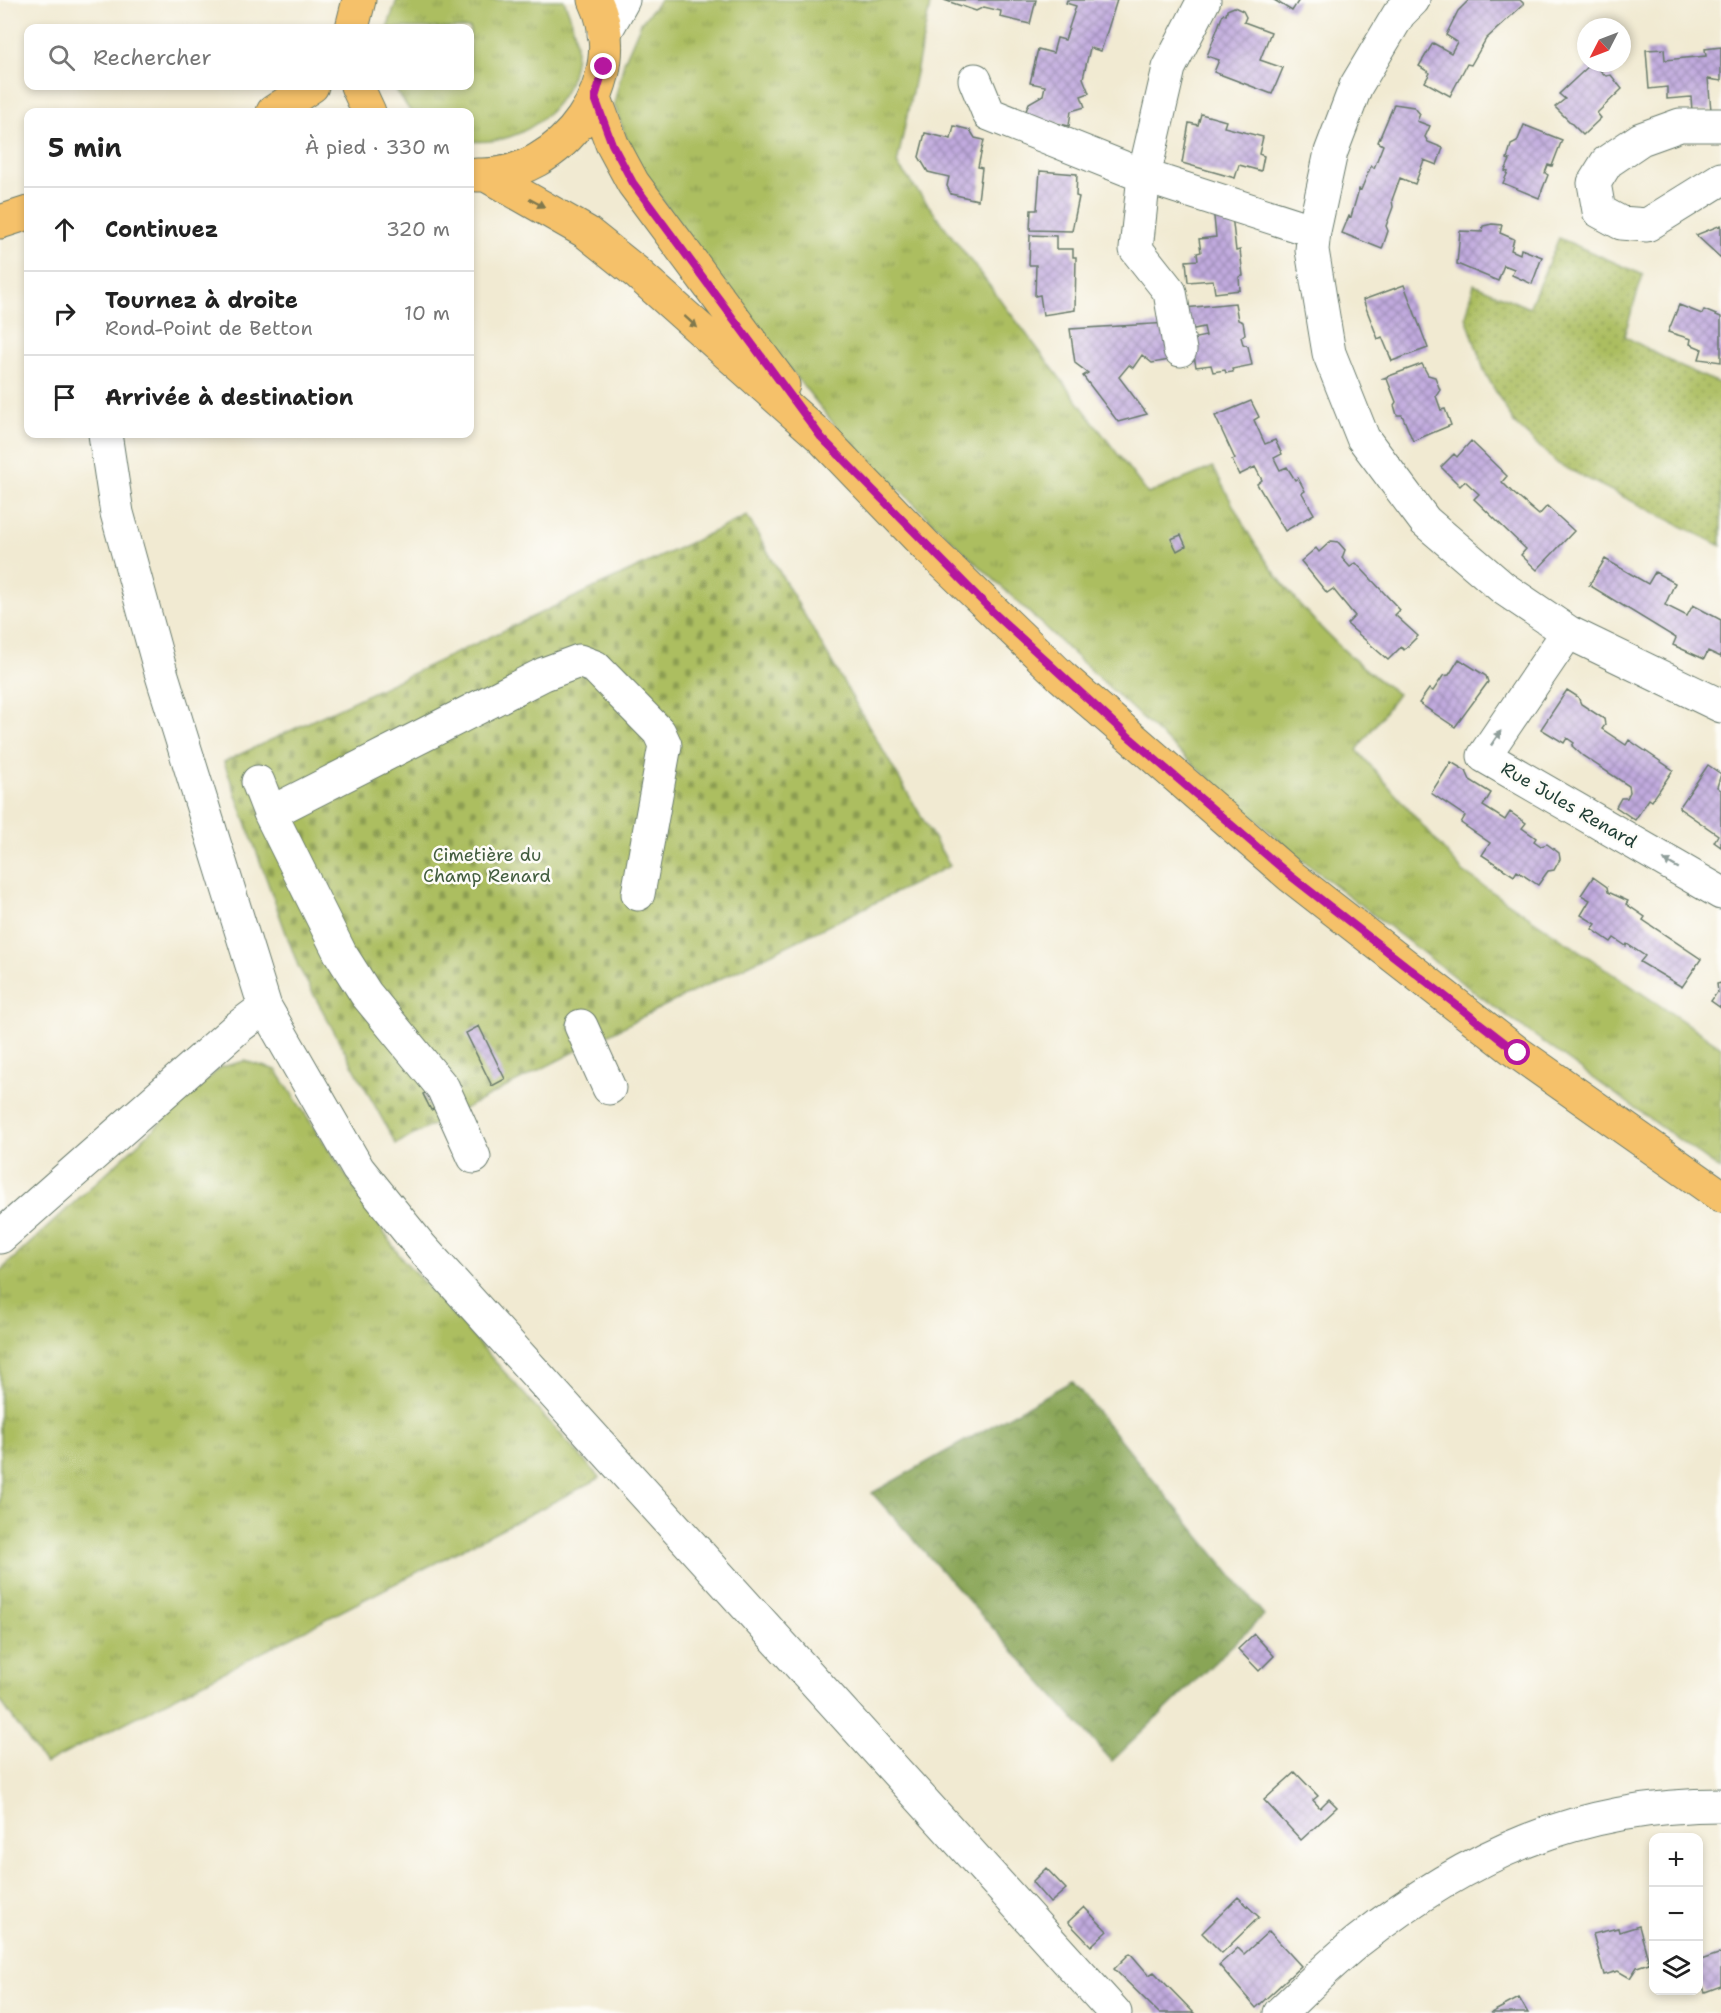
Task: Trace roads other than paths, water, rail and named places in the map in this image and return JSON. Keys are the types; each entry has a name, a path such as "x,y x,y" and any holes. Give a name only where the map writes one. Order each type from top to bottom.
{"main road":[{"path":"478,175 516,170 541,159 563,142 582,122 595,98 604,67 604,34 595,0"},
{"path":"279,108 306,90"},
{"path":"359,90 367,108"},
{"path":"595,98 612,144 633,183 821,437"},
{"path":"478,175 586,232 636,272 821,437 994,613 1128,736 1247,839 1355,927 1518,1053 1721,1196"},
{"path":"0,222 24,214"}],"street":[{"path":"604,34 623,0"},
{"path":"1180,350 1170,292 1136,249 1144,176 1169,68 1204,0"},
{"path":"1413,0 1399,14 1356,86 1331,152 1314,231 1312,250 1329,353 1363,438 1425,521 1503,588 1568,632 1721,706"},
{"path":"975,80 989,114 1144,176 1314,231"},
{"path":"1721,124 1680,125 1641,139 1607,162 1594,183 1599,211 1621,223 1647,225 1721,179"},
{"path":"106,438 117,513 135,580 265,1007 358,1169 421,1247 1115,2013"},
{"name":"Rue Jules Renard","path":"1568,632 1484,756 1721,893"},
{"path":"270,813 544,674 579,661 595,667 659,732 665,745 638,894"},
{"path":"258,782 270,813 340,953 371,1001 443,1088 474,1157"},
{"path":"0,1237 237,1028 265,1007"},
{"path":"581,1026 609,1088"},
{"path":"1280,2013 1355,1944 1384,1922 1443,1883 1501,1850 1533,1836 1599,1816 1662,1806 1721,1805"}],"park label":[{"name":"Cimetière du Champ Renard","path":"487,865"}]}
